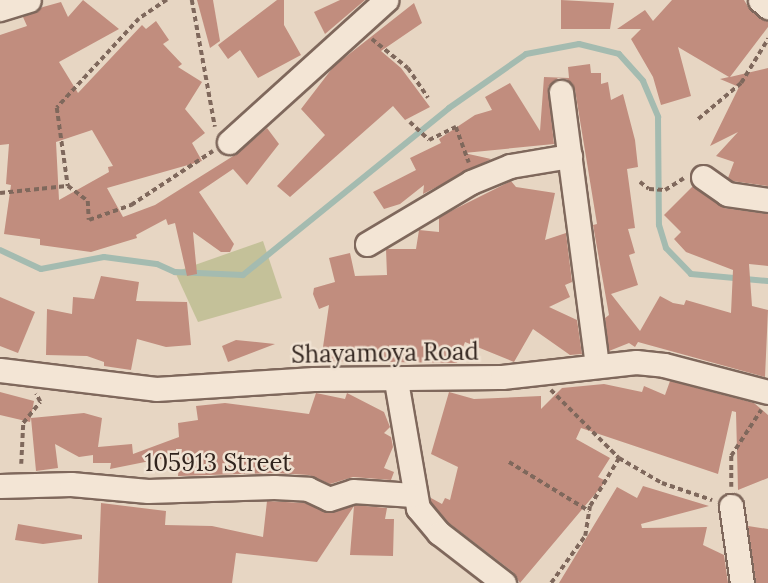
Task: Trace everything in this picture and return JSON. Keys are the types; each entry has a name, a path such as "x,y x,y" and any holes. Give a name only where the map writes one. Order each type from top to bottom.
{"street":[{"path":"0,9 29,0"},
{"path":"229,142 386,0"},
{"path":"760,0 768,7"},
{"path":"561,92 597,364"},
{"path":"368,244 474,181 542,157 570,156"},
{"path":"703,177 727,194 768,200"},
{"name":"Shayamoya Road","path":"0,370 28,376 156,388 314,379 396,381 544,371 597,364 664,365 768,391"},
{"path":"396,381 413,495 428,522 504,583"},
{"name":"105913 Street","path":"10,486 308,489 329,499 353,491 413,495"},
{"path":"731,506 742,583"}],"path":[{"path":"68,186 57,108 139,19 167,0"},
{"path":"192,0 218,141 229,142"},
{"path":"357,27 408,68 428,98"},
{"path":"698,119 741,83 768,39"},
{"path":"410,122 429,141 456,127 474,181"},
{"path":"0,193 68,186 88,201 89,220 131,205 229,142"},
{"path":"640,182 649,189 665,190"},
{"path":"544,371 553,396 619,458 662,483 731,506 731,456 768,400"},
{"path":"10,486 23,423 40,402 28,376"},
{"path":"551,583 585,536 589,511 619,458"},
{"path":"509,462 589,511"}],"shaded area":[{"path":"263,241 282,298 198,322 175,272"}],"building":[{"path":"83,0 119,29 59,62 78,93 142,25 146,29 156,21 169,40 163,44 182,64 178,67 202,82 185,109 205,133 192,143 202,161 107,188 123,217 155,205 238,153 267,128 279,144 247,185 233,169 199,192 234,244 230,252 221,252 193,232 197,274 187,276 175,223 168,225 166,219 136,235 137,238 91,252 40,245 40,239 4,234 11,185 6,184 9,144 0,145 0,35 27,26 23,17 61,2 68,17","holes":["92,130 113,166 108,167 109,172 59,200 56,142"]},
{"path":"197,0 213,0 220,41 210,48"},
{"path":"277,0 284,0 284,25 301,55 258,78 240,50 228,59 218,45"},
{"path":"340,0 365,0 325,34 314,12"},
{"path":"561,0 614,3 610,29 561,29"},
{"path":"672,0 744,0 750,10 768,21 768,27 730,77 768,68 768,186 732,181 728,178 734,162 716,156 738,132 710,146 739,87 720,79 729,77 678,47 691,96 661,105 653,77 631,39 641,29 617,29 645,10 653,21"},
{"path":"414,3 422,23 381,51 401,68 430,107 405,120 393,106 290,197 277,186 325,135 301,109 334,66"},
{"path":"590,64 591,73 601,73 601,84 608,82 611,100 623,94 635,140 638,167 627,169 635,228 628,229 635,253 629,255 638,285 611,294 640,331 660,296 673,303 684,305 686,300 731,313 733,270 686,252 674,239 681,232 664,215 693,186 724,208 768,214 768,266 749,264 752,306 768,310 765,377 638,342 635,347 629,343 609,351 605,318 609,315 593,225 597,224 575,90 567,79 558,78 548,87 554,144 464,153 491,159 423,194 424,185 400,204 384,209 373,192 416,170 410,158 441,143 439,139 475,115 492,110 485,97 510,83 540,131 544,77 569,78 568,67"},
{"path":"511,181 516,187 555,193 545,240 566,233 572,282 565,285 570,297 549,307 577,320 582,354 570,355 533,329 514,362 465,342 457,363 321,361 329,305 319,309 313,294 314,288 335,282 329,258 350,253 355,276 387,275 386,249 416,249 419,230 439,232 439,217"},
{"path":"101,276 139,282 136,301 187,302 191,345 166,347 137,339 131,370 104,366 104,362 87,356 46,355 47,309 72,314 73,297 94,299"},
{"path":"0,297 35,312 18,353 0,346"},
{"path":"236,340 275,344 228,362 222,346"},
{"path":"670,381 754,403 768,415 768,478 738,490 736,412 732,411 718,474 581,428 576,439 610,458 598,477 606,481 520,583 513,572 449,523 431,502 431,498 442,504 445,498 450,500 458,467 431,454 449,392 474,399 541,396 541,409 562,388 604,384 642,392 644,386 665,395"},
{"path":"0,392 34,401 30,422 0,415"},
{"path":"316,393 345,399 347,393 384,412 390,427 384,433 391,437 393,447 384,468 394,472 391,480 353,477 330,484 309,475 275,473 178,476 180,455 110,469 111,463 93,463 93,455 79,457 55,444 58,468 36,471 31,418 84,413 102,418 98,447 132,444 133,454 179,437 178,423 198,420 196,406 225,403 309,414"},
{"path":"643,486 709,506 641,524 642,528 707,527 703,545 724,555 728,583 559,583 617,487 637,498"},
{"path":"267,501 304,503 332,512 355,505 387,508 385,519 394,519 393,556 350,555 354,506 317,562 236,553 232,583 98,583 101,503 166,511 165,525 212,526 263,537"},
{"path":"18,524 82,535 82,539 43,544 15,540"},
{"path":"748,526 768,529 768,583 756,583"}],"waterway":[{"path":"0,250 41,269 104,257 157,264 175,272 243,275 449,108 526,54 579,44 619,54 643,81 658,117 659,225 666,248 691,274 768,281"}]}
